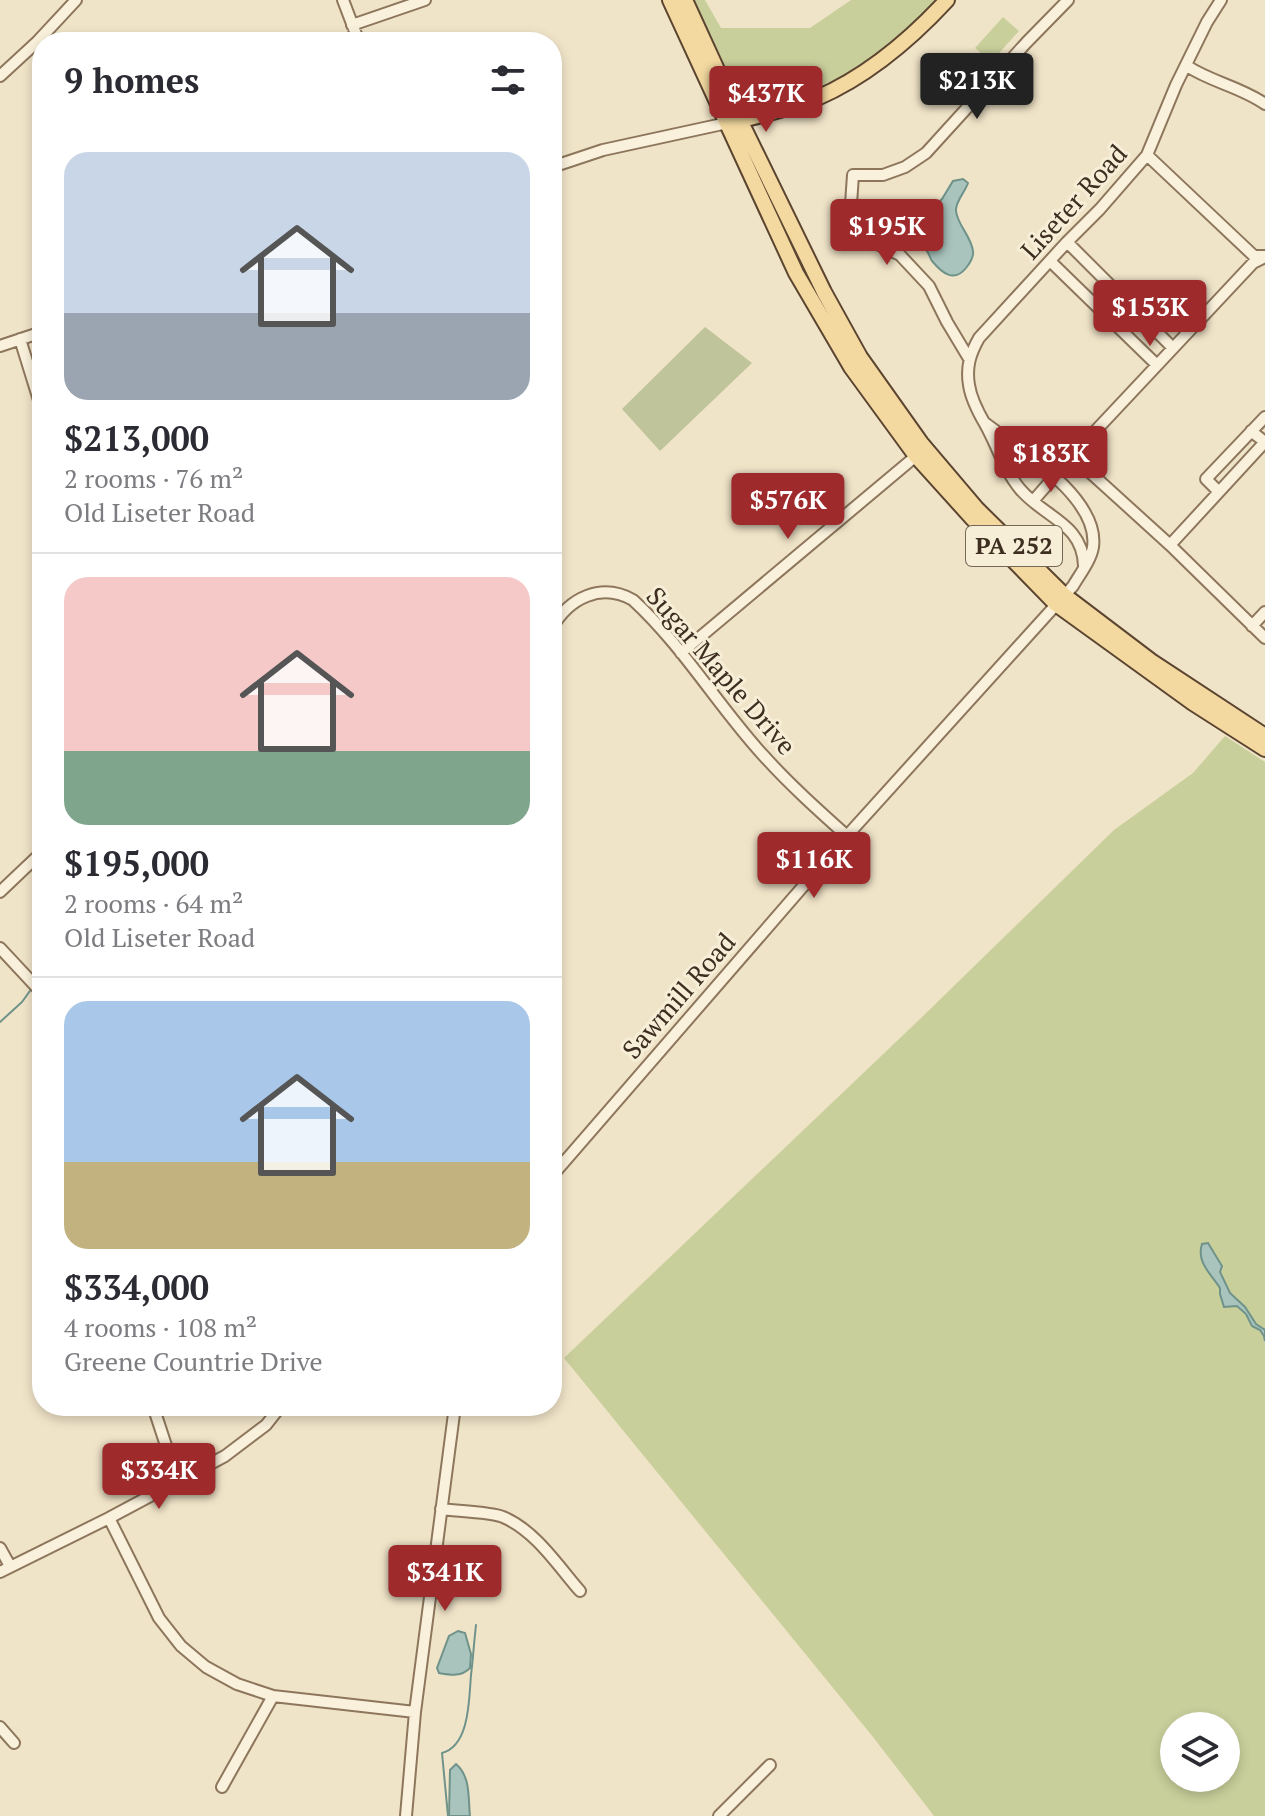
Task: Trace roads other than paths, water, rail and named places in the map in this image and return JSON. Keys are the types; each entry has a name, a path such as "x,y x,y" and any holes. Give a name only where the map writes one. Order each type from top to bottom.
{"main road":[{"name":"PA 252","path":"670,0 860,357 921,443 1060,600 1265,736"},
{"name":"PA 252","path":"685,0 796,273 851,367 916,456 972,518 1060,600 1193,703 1265,749"},
{"path":"733,122 783,110 818,97 860,75 923,27 947,0"},
{"path":"813,304 826,295"}],"street":[{"path":"46,32 76,0"},
{"path":"343,0 355,32"},
{"path":"352,25 425,0"},
{"path":"1068,0 926,153 905,167 883,175 853,175 851,204 854,224 863,237 900,255 929,286 968,357 969,386 978,412 1019,489 1071,529 1083,556 1084,568"},
{"name":"Liseter Road","path":"968,357 979,338 1147,155 1176,85 1221,0"},
{"path":"0,76 32,47"},
{"path":"1187,66 1265,104"},
{"path":"562,164 603,150 733,122"},
{"path":"1147,155 1254,256 1265,257"},
{"path":"1067,242 1173,348"},
{"path":"1265,257 1253,263 1085,442 1081,452 1083,466 1265,638"},
{"path":"1050,261 1157,365"},
{"path":"0,346 32,335"},
{"path":"20,339 32,378"},
{"path":"1218,491 1206,479 1265,417"},
{"path":"985,423 1054,477 1082,505 1090,521 1094,534 1093,550 1073,586 1060,600"},
{"path":"1170,545 1265,442 1251,431"},
{"path":"681,653 916,456"},
{"path":"1033,501 1054,477"},
{"name":"Sugar Maple Drive","path":"562,612 575,600 603,593 624,595 640,607 762,754 847,836"},
{"name":"Sawmill Road","path":"562,1164 847,836 1060,600"},
{"path":"1252,626 1265,612"},
{"path":"0,892 32,862"},
{"path":"0,948 32,982"},
{"path":"156,1416 178,1482"},
{"path":"0,1572 225,1456 273,1416"},
{"path":"406,1816 415,1712 454,1416"},
{"path":"441,1509 500,1516 516,1524 529,1533 580,1591"},
{"path":"109,1518 159,1618 181,1646 206,1667 237,1684 273,1696 415,1712"},
{"path":"0,1548 10,1566"},
{"path":"222,1787 273,1696"},
{"path":"0,1727 14,1743"},
{"path":"719,1816 770,1765"}],"water":[{"path":"963,179 968,183 956,211 973,253 966,268 953,276 940,269 923,248 898,238 897,225 910,214 927,212 942,199 953,181"},
{"path":"1208,1243 1222,1266 1220,1272 1230,1293 1245,1307 1256,1324 1265,1330 1265,1341 1260,1330 1252,1326 1237,1306 1224,1307 1220,1288 1205,1268 1201,1256 1202,1244"},
{"path":"458,1631 465,1633 471,1654 470,1668 459,1674 439,1673 437,1668 449,1636"},
{"path":"456,1764 466,1781 470,1816 449,1816 450,1770"}],"waterway":[{"path":"0,1022 32,988"},
{"path":"448,1816 442,1753 458,1741 466,1720 476,1625"}]}
